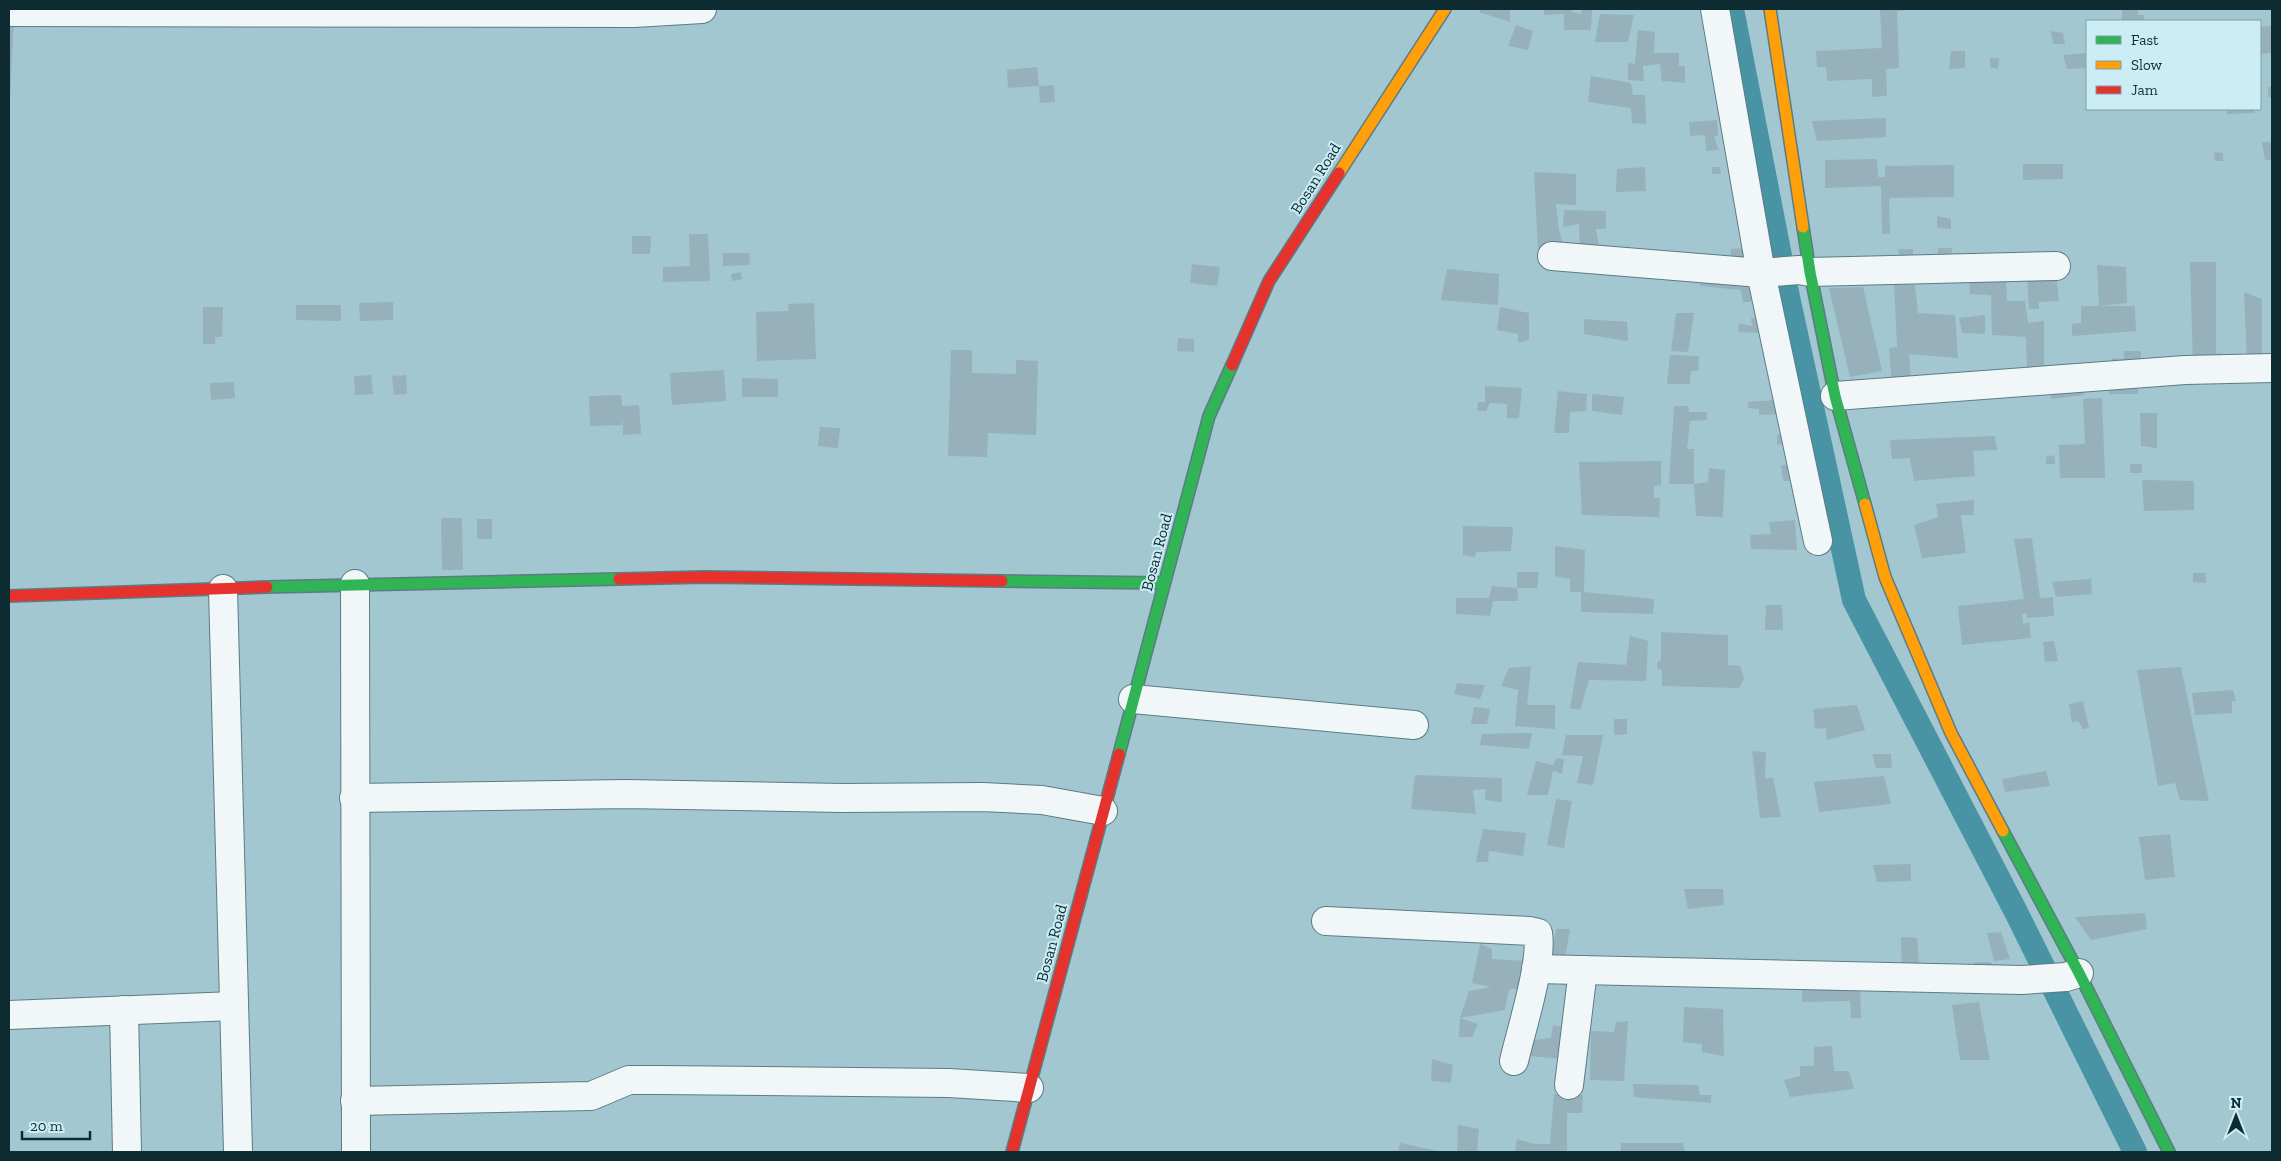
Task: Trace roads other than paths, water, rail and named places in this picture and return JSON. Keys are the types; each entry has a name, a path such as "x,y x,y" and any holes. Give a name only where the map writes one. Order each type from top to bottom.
{"street":[{"path":"9,12 634,13 702,9"},
{"name":"Bosan Road","path":"1012,1152 1209,416 1269,281 1445,9"},
{"path":"1715,9 1786,272 1835,396 1885,577 1950,733 2073,975 2169,1152"},
{"path":"1770,9 1786,272 1818,541"},
{"path":"1552,256 1786,272 2056,266"},
{"path":"1835,396 2185,370 2272,368"},
{"path":"9,596 355,584 704,577 1164,583"},
{"path":"355,584 356,1152"},
{"path":"223,589 238,1152"},
{"path":"1133,699 1414,725"},
{"path":"354,798 626,794 842,798 983,797 1042,800 1103,811"},
{"path":"1326,921 1529,930 1538,933 1540,943 1536,969 1514,1061"},
{"path":"1536,969 2022,980 2073,975"},
{"path":"1569,1085 1583,970"},
{"path":"9,1015 234,1006"},
{"path":"124,1010 128,1152"},
{"path":"355,1101 591,1096 629,1080 949,1083 1029,1088"}],"waterway":[{"path":"1732,9 1788,297 1854,600 2016,912 2135,1152"}]}
